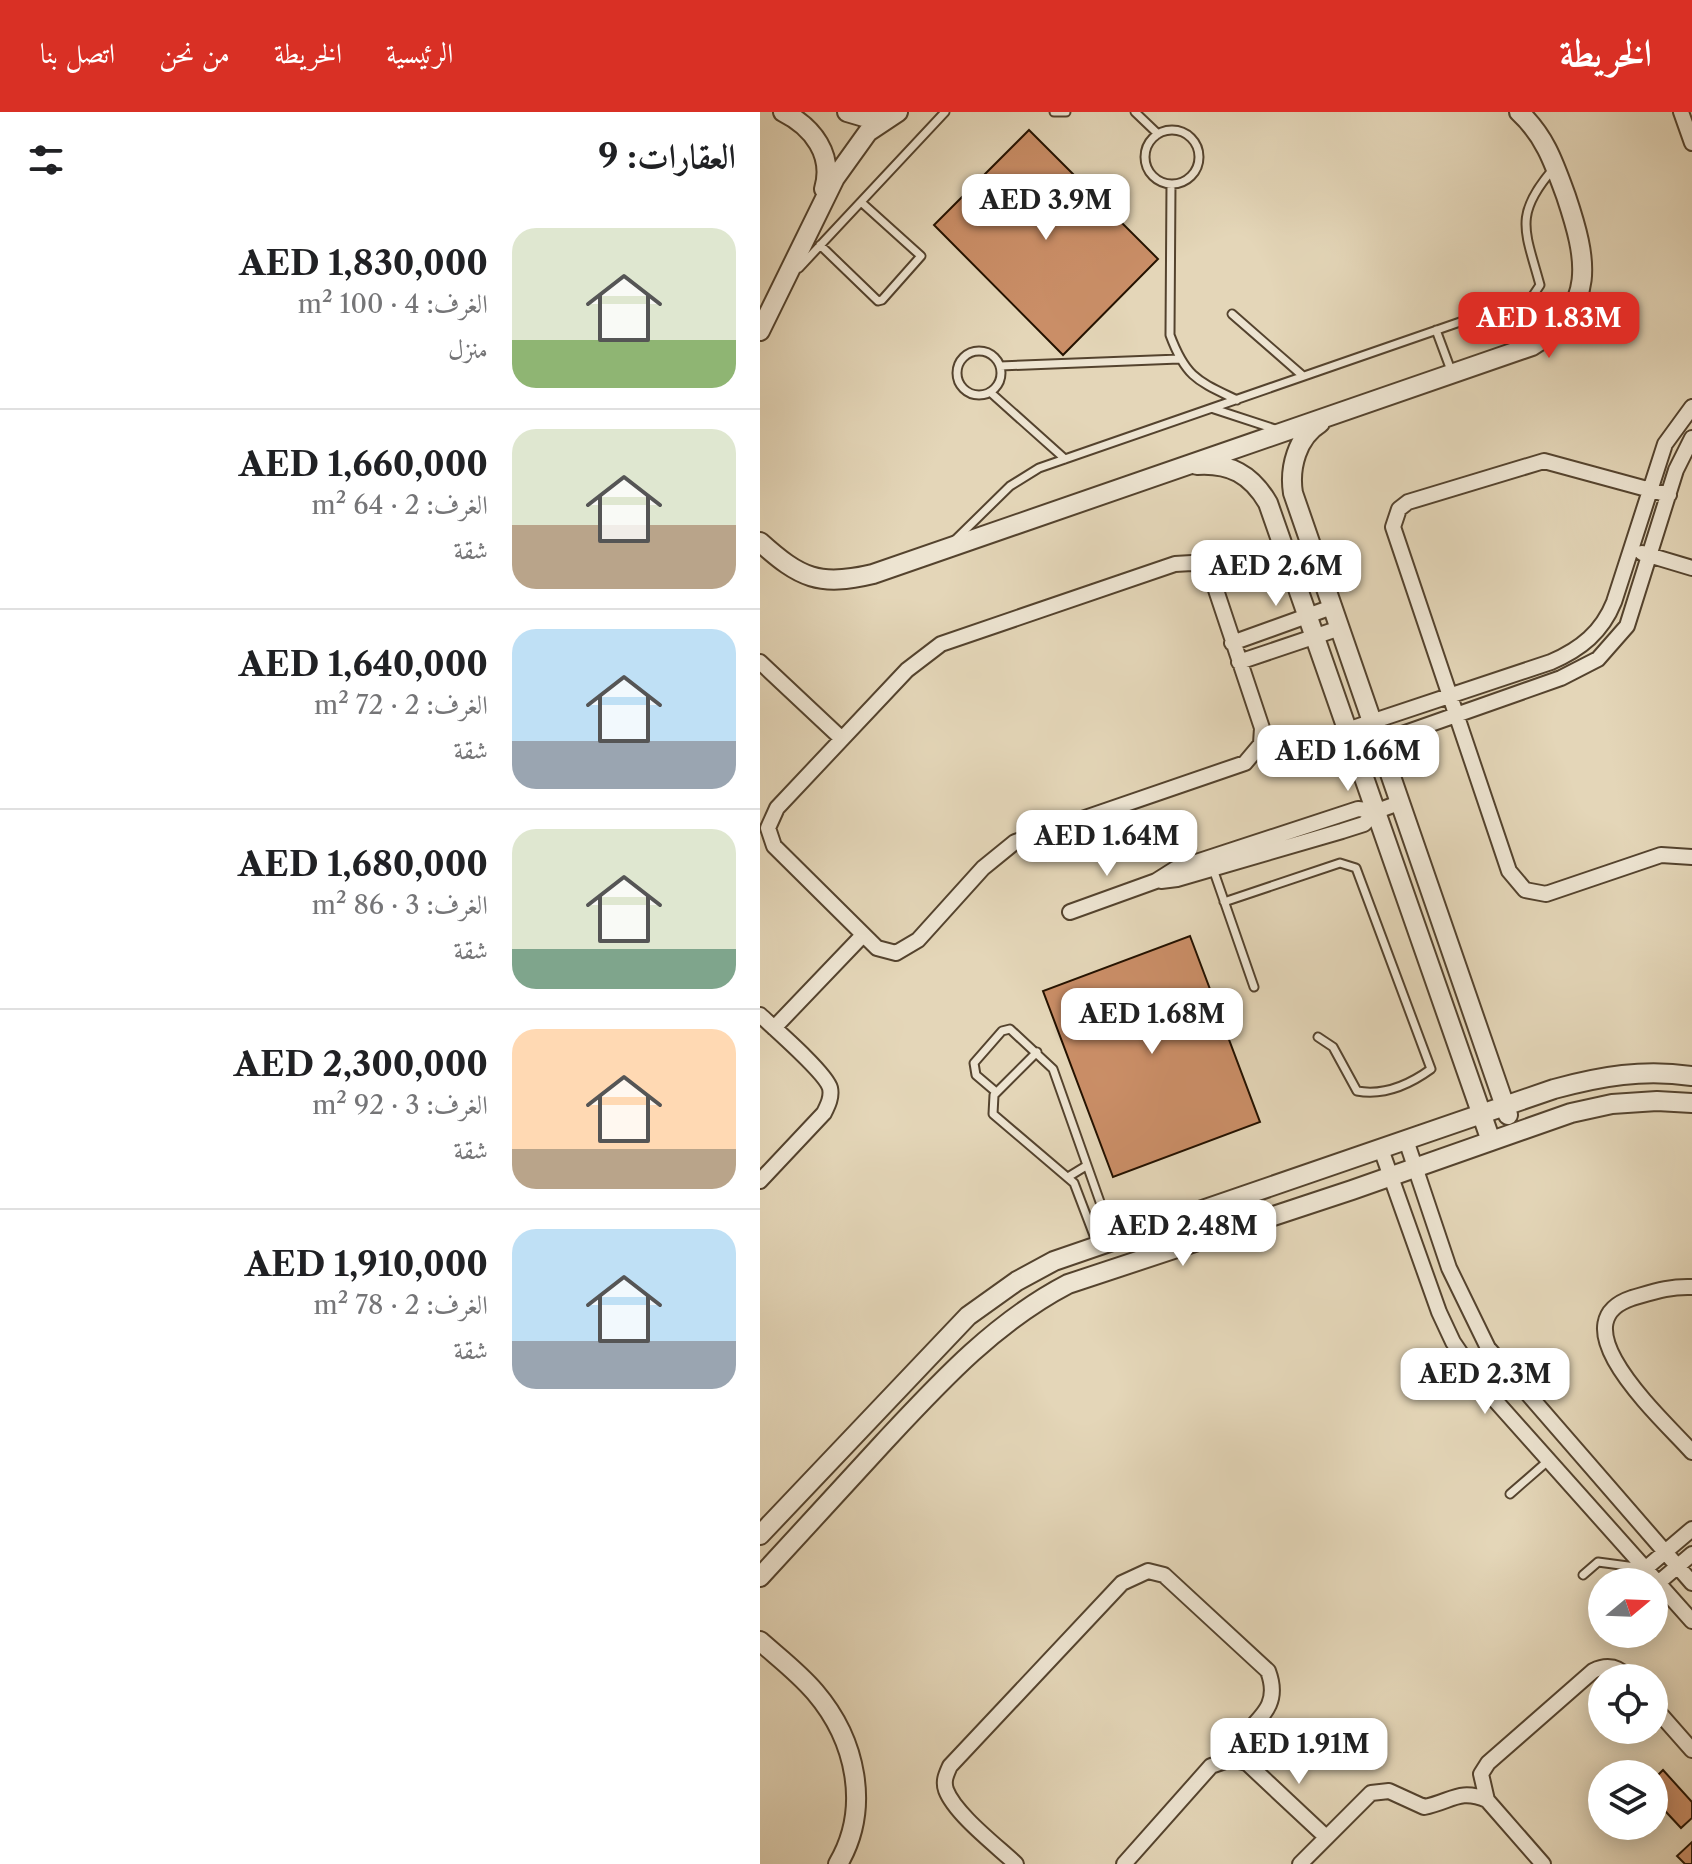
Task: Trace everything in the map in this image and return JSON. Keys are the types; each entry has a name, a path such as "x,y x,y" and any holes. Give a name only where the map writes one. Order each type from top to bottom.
{"street":[{"path":"783,112 813,132 824,156 828,174 816,217"},
{"path":"847,112 864,117 884,112"},
{"path":"760,331 816,217 857,144 868,132 898,112"},
{"path":"760,542 798,573 829,581 873,574 1532,346 1552,334 1576,302 1583,282 1581,242 1555,166 1540,133 1519,112"},
{"path":"1681,112 1692,143"},
{"path":"1347,730 1551,662 1582,645 1607,619 1665,444 1692,407"},
{"path":"1340,411 1314,427 1305,438 1290,477 1293,493 1514,1133"},
{"path":"1354,751 1561,678 1598,659 1627,626 1684,450 1692,438"},
{"path":"1669,495 1544,461 1422,497 1399,509 1393,527 1509,871 1525,890 1546,894 1661,855 1692,857"},
{"path":"1182,465 1228,466 1250,477 1268,503 1491,1141"},
{"path":"1631,550 1692,568"},
{"path":"1192,563 1204,567 1212,578 1239,662 1262,728 1261,744 1245,763 1015,842 983,868 906,949 888,952 877,948 781,855 770,838 768,828 777,808 907,670 941,644 1175,564 1192,563"},
{"path":"1232,643 1332,607"},
{"path":"1239,662 1340,628"},
{"path":"760,662 842,739"},
{"path":"1070,912 1156,881 1175,869 1212,863 1358,809 1377,811 1399,803"},
{"path":"774,1028 863,935"},
{"path":"760,1015 827,1081 830,1098 824,1113 760,1181"},
{"path":"760,1535 968,1316 1017,1281 1054,1261 1481,1114 1609,1075 1657,1071 1692,1076"},
{"path":"760,1577 935,1387 989,1336 1030,1304 1068,1284 1571,1113 1612,1104 1657,1101 1692,1103"},
{"path":"1406,1140 1449,1268 1488,1348 1692,1583"},
{"path":"1381,1149 1424,1275 1453,1342 1485,1389 1644,1568"},
{"path":"1692,1287 1670,1286 1623,1302 1606,1318 1604,1329 1611,1357 1623,1374 1692,1452"},
{"path":"1646,1568 1692,1529"},
{"path":"1668,1574 1692,1554"},
{"path":"1016,1864 955,1805 945,1788 944,1778 950,1766 1122,1583 1148,1571 1164,1575 1268,1671 1273,1686 1270,1709 1242,1737 1241,1749 1247,1763 1326,1837"},
{"path":"1668,1594 1692,1621"},
{"path":"760,1641 814,1690 836,1719 848,1750 856,1782 856,1817 847,1849 838,1864"},
{"path":"1487,1800 1481,1774 1488,1763 1588,1675"},
{"path":"1668,1723 1692,1750"},
{"path":"1124,1864 1211,1766 1231,1759 1247,1763"},
{"path":"1300,1864 1359,1801 1380,1791 1389,1791 1424,1807 1460,1795 1472,1794 1487,1800 1543,1864"}],"lane":[{"path":"783,284 945,112"},
{"path":"1054,112 1066,112"},
{"path":"1135,112 1158,134"},
{"path":"1174,130 1182,132 1195,143 1198,150 1197,167 1193,174 1187,180 1171,184 1155,178 1146,164 1147,147 1158,134 1174,130"},
{"path":"946,549 1010,486 1039,468 1525,300 1537,292 1540,285 1525,229 1526,210 1532,195 1555,166"},
{"path":"1171,184 1170,335 1179,359 1195,379 1237,400"},
{"path":"820,245 878,301 882,300 921,256 861,202"},
{"path":"1232,314 1303,376"},
{"path":"1436,330 1452,373"},
{"path":"983,351 996,359 1000,366 1000,381 990,392 975,395 958,381 958,365 968,354 983,351"},
{"path":"1000,366 1179,359"},
{"path":"990,392 1065,459"},
{"path":"1212,409 1285,433"},
{"path":"1212,863 1254,987"},
{"path":"1224,902 1340,863 1356,868 1431,1069 1393,1090 1377,1093 1357,1091 1333,1047 1318,1037"},
{"path":"996,1092 976,1075 974,1063 1002,1031 1012,1031 1053,1069 1105,1216 1118,1228 1137,1233"},
{"path":"1037,1052 996,1092 992,1108 1000,1122 1068,1177 1080,1193 1099,1246"},
{"path":"1068,1177 1086,1166"},
{"path":"1510,1494 1549,1460"},
{"path":"1591,1568 1598,1562 1638,1568"},
{"path":"1583,1575 1588,1571"}],"building":[{"path":"1029,130 1158,259 1063,355 934,225"},
{"path":"1190,936 1260,1122 1113,1177 1043,991"},
{"path":"1668,1776 1692,1802 1692,1818 1681,1828 1668,1814"},
{"path":"1692,1842 1692,1864 1685,1864 1677,1856"}]}
